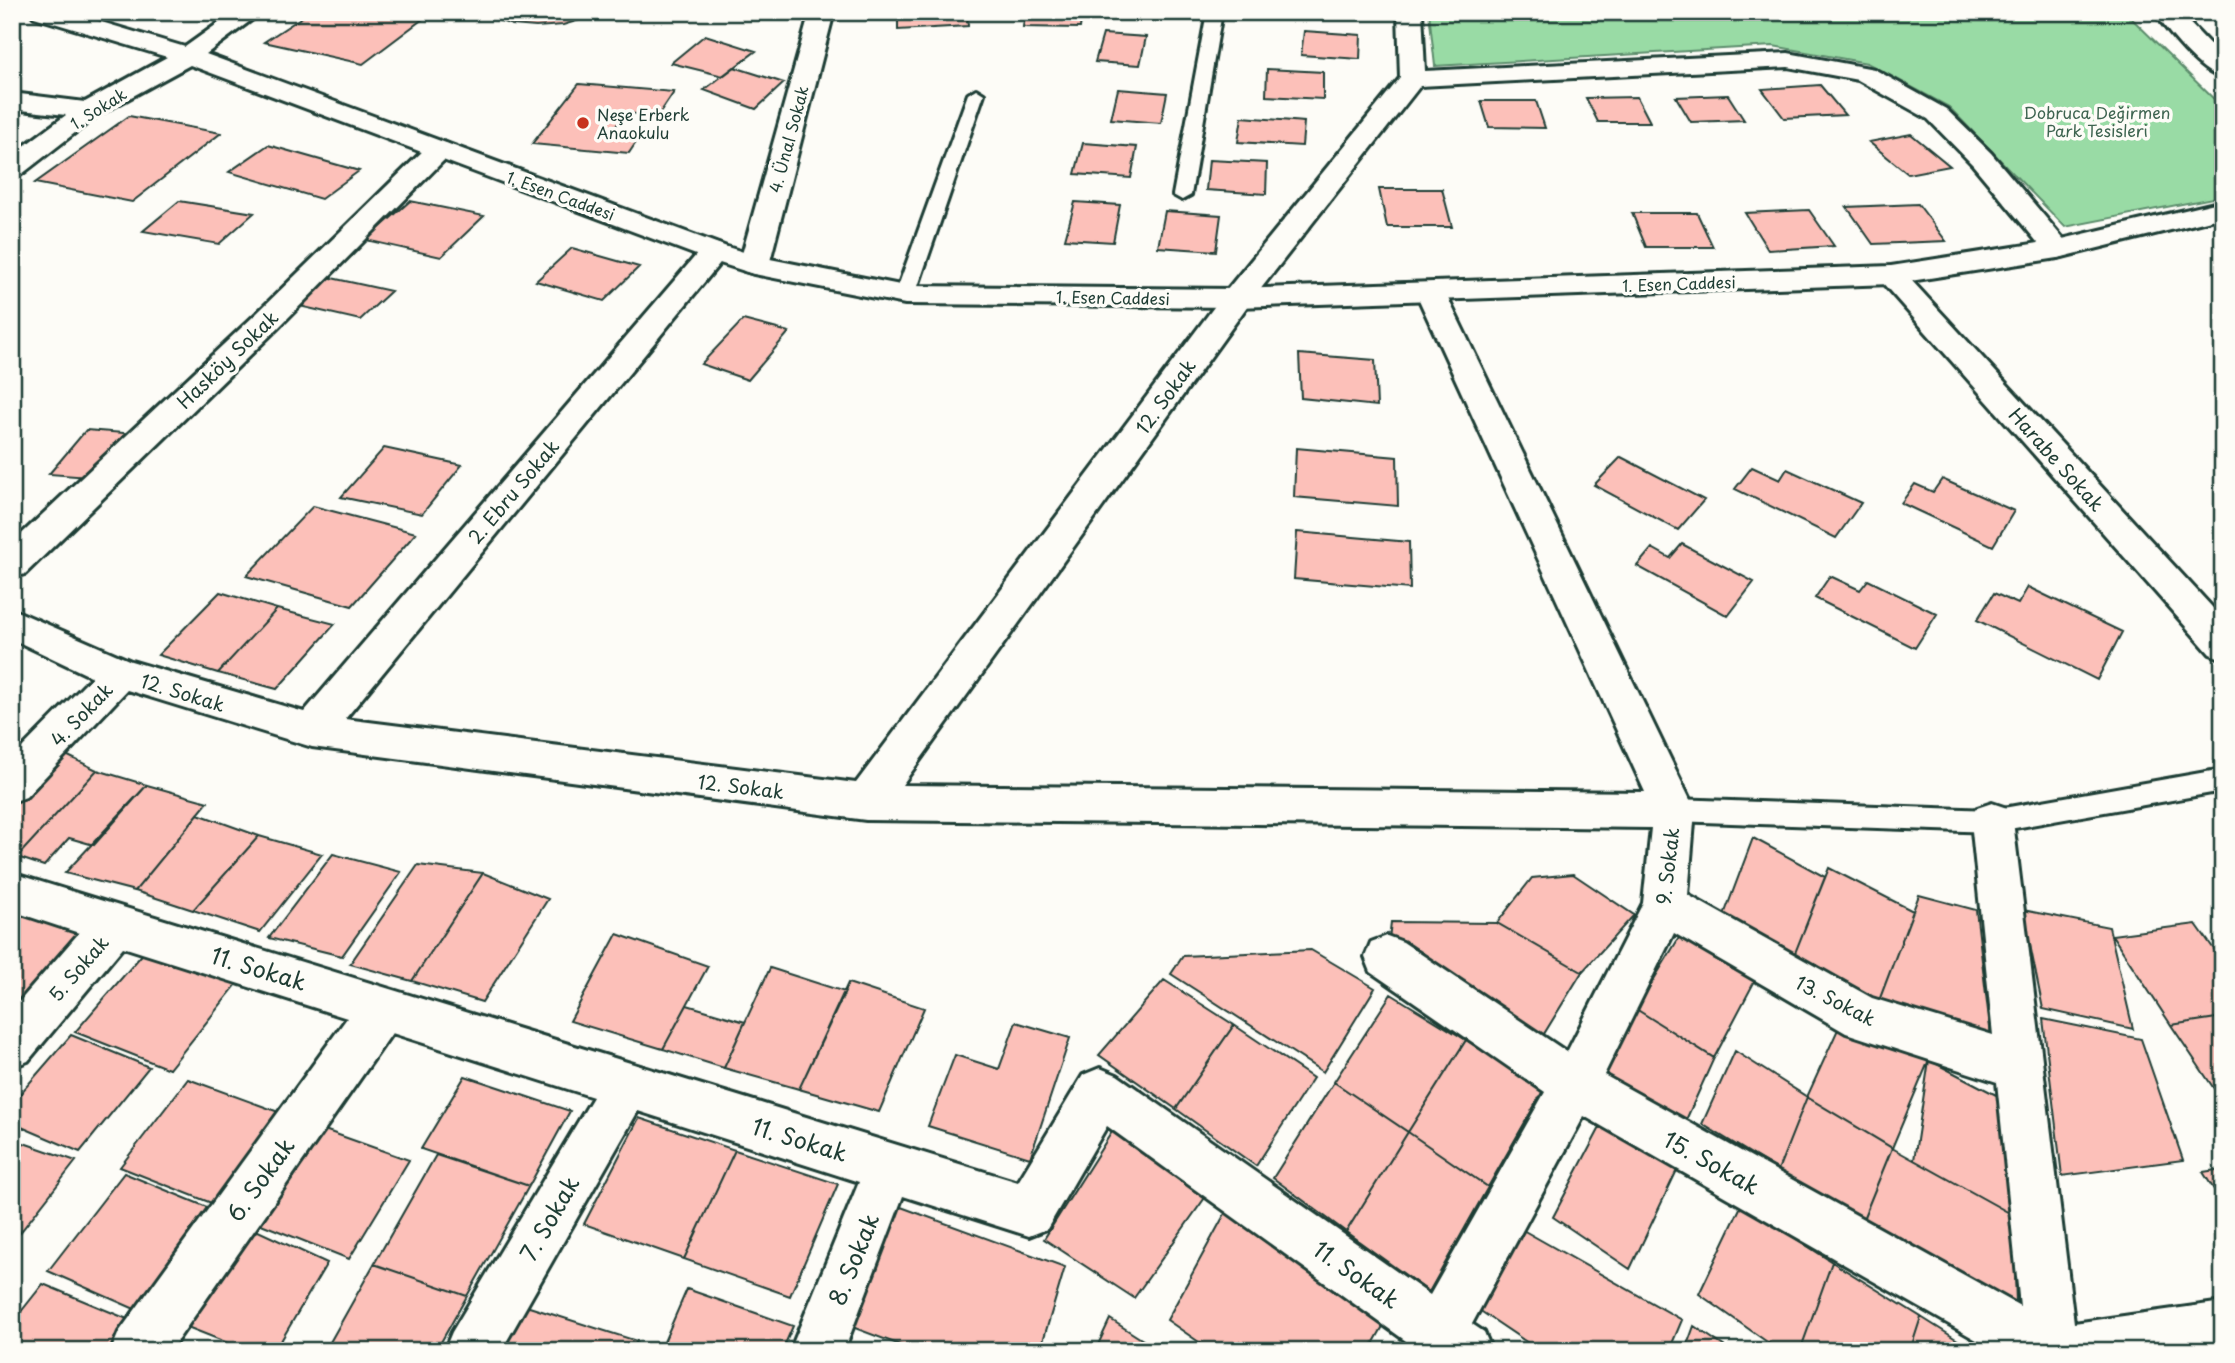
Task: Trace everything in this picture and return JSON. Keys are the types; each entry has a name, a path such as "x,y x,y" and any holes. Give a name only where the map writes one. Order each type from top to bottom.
{"street":[{"name":"1. Esen Caddesi","path":"42,12 188,56 714,252 754,265 905,295 1237,298 1891,275 2058,249 2223,209"},
{"name":"1. Sokak","path":"12,168 89,110 188,56 250,12"},
{"name":"4. Ünal Sokak","path":"754,265 822,12"},
{"path":"1410,12 1413,79 1788,60 1865,74 1937,114 1982,159 2058,249"},
{"path":"2166,12 2202,53 2223,71"},
{"name":"12. Sokak","path":"12,624 120,673 312,730 866,802 1237,298 1413,79"},
{"path":"12,101 89,110"},
{"name":"Hasköy Sokak","path":"12,565 267,321 439,150"},
{"name":"2. Ebru Sokak","path":"312,730 714,252"},
{"name":"Harabe Sokak","path":"1891,275 2223,644"},
{"name":"9. Sokak","path":"1431,293 1674,810 1665,905 1444,1345"},
{"name":"4. Sokak","path":"12,785 120,673"},
{"path":"866,802 1674,810"},
{"path":"1992,821 2049,1351"},
{"name":"11. Sokak","path":"12,892 1029,1211 1100,1092 1444,1345"},
{"name":"13. Sokak","path":"1665,905 1862,1017 2019,1066"},
{"name":"5. Sokak","path":"12,1045 116,923"},
{"name":"15. Sokak","path":"1387,957 1575,1085 2049,1351"},
{"name":"6. Sokak","path":"138,1351 383,1007"},
{"name":"7. Sokak","path":"471,1351 627,1084"},
{"name":"8. Sokak","path":"817,1351 890,1167"},
{"path":"2063,1351 2223,1328"}],"lane":[{"path":"1182,195 1215,12"},
{"path":"905,295 976,94"},
{"path":"1674,810 1992,821 2223,780"}],"green space":[{"name":"Dobruca Değirmen Park Tesisleri","path":"1429,12 2125,12 2223,108 2223,196 2065,227 1949,107 1867,63 1773,46 1435,66"}],"building":[{"path":"310,12 432,12 363,64 264,42"},
{"path":"485,12 606,12 563,25 536,27 512,25 492,18"},
{"path":"898,12 967,12 968,26 898,30"},
{"path":"1025,12 1082,12 1080,28 1023,27"},
{"path":"1129,12 1176,12 1175,21 1128,18"},
{"path":"1304,31 1361,35 1360,59 1301,55"},
{"path":"1103,34 1146,37 1140,65 1095,62"},
{"path":"705,35 756,51 723,76 671,63"},
{"path":"734,67 784,83 756,109 704,90"},
{"path":"1267,69 1323,72 1323,99 1266,96"},
{"name":"Neşe Erberk Anaokulu","path":"579,84 674,92 658,116 626,113 613,130 643,132 629,153 532,144"},
{"path":"1820,85 1845,115 1784,118 1762,89"},
{"path":"1118,89 1167,93 1161,123 1111,119"},
{"path":"1728,95 1744,120 1691,122 1676,97"},
{"path":"1637,97 1650,122 1598,122 1586,98"},
{"path":"1481,101 1536,101 1545,128 1489,127"},
{"path":"129,116 221,133 132,202 35,183"},
{"path":"1242,117 1304,122 1302,146 1238,142"},
{"path":"1911,134 1950,166 1908,174 1869,142"},
{"path":"1083,143 1137,147 1131,178 1075,174"},
{"path":"268,145 359,171 321,199 229,172"},
{"path":"1209,160 1267,163 1266,194 1206,190"},
{"path":"1379,189 1442,189 1452,227 1387,227"},
{"path":"179,201 254,213 219,244 143,231"},
{"path":"410,201 484,216 441,257 366,240"},
{"path":"1075,202 1120,205 1113,242 1065,239"},
{"path":"1918,204 1946,241 1873,244 1847,207"},
{"path":"1809,210 1834,246 1768,250 1745,213"},
{"path":"1165,211 1221,215 1216,251 1158,247"},
{"path":"1632,213 1697,213 1713,247 1646,247"},
{"path":"572,248 639,267 604,301 536,281"},
{"path":"327,277 391,291 360,320 295,305"},
{"path":"743,320 789,332 748,380 701,364"},
{"path":"1299,354 1375,360 1377,406 1301,398"},
{"path":"86,430 137,434 102,478 49,474"},
{"path":"384,448 462,465 422,514 341,497"},
{"path":"1296,448 1397,457 1398,506 1294,497"},
{"path":"1621,457 1704,500 1678,530 1594,485"},
{"path":"1752,467 1780,480 1787,469 1861,503 1836,538 1735,489"},
{"path":"1942,479 2014,511 1993,546 1901,503 1915,484 1933,492"},
{"path":"313,506 416,533 352,606 246,576"},
{"path":"1297,532 1409,542 1410,589 1294,579"},
{"path":"1682,544 1754,582 1728,616 1637,566 1652,548 1670,558"},
{"path":"1830,576 1860,590 1868,580 1937,614 1915,648 1815,598"},
{"path":"2028,587 2122,632 2097,680 1977,620 1994,593 2018,604"},
{"path":"220,592 277,609 218,673 158,655"},
{"path":"277,609 335,624 277,689 218,673"},
{"path":"62,753 97,770 17,857 12,855 12,802"},
{"path":"97,770 147,785 94,845 69,838 44,866 17,857"},
{"path":"147,785 208,802 135,891 65,873"},
{"path":"198,814 259,836 193,910 135,891"},
{"path":"259,836 322,854 260,932 193,910"},
{"path":"1753,838 1825,877 1791,963 1721,923"},
{"path":"333,854 401,872 342,956 269,938"},
{"path":"418,865 483,873 412,981 350,964"},
{"path":"1829,868 1913,911 1877,1006 1791,963"},
{"path":"483,873 548,899 482,1002 412,981"},
{"path":"1573,874 1634,915 1582,972 1497,923 1532,878"},
{"path":"1919,895 1976,910 1993,1053 1877,1006"},
{"path":"12,907 100,931 12,1024"},
{"path":"2023,910 2109,927 2133,1029 2043,1009"},
{"path":"1391,922 1497,923 1582,972 1539,1042 1388,948"},
{"path":"2196,924 2223,962 2223,1017 2171,1025 2112,935"},
{"path":"1683,931 1759,973 1714,1058 1636,1009"},
{"path":"617,934 708,966 663,1049 570,1021"},
{"path":"146,950 237,984 169,1069 75,1032"},
{"path":"1311,950 1375,988 1323,1072 1171,974 1183,956"},
{"path":"770,968 845,992 799,1089 724,1068"},
{"path":"1164,980 1234,1025 1176,1109 1099,1055"},
{"path":"848,983 924,1008 879,1112 799,1089"},
{"path":"1391,994 1466,1040 1408,1132 1334,1082"},
{"path":"687,1005 745,1022 724,1068 663,1049"},
{"path":"1636,1009 1714,1058 1686,1120 1603,1073"},
{"path":"1844,1016 1929,1060 1892,1148 1807,1097"},
{"path":"2223,1017 2223,1102 2171,1025"},
{"path":"2043,1019 2141,1039 2183,1160 2062,1176"},
{"path":"1016,1022 1070,1038 1030,1158 928,1126 955,1055 999,1069"},
{"path":"1234,1025 1313,1078 1256,1166 1176,1109"},
{"path":"71,1035 149,1067 80,1152 12,1123 12,1103"},
{"path":"1466,1040 1544,1089 1488,1187 1408,1132"},
{"path":"1735,1051 1807,1097 1778,1170 1702,1124"},
{"path":"1929,1060 2002,1098 2013,1215 1914,1160"},
{"path":"465,1076 570,1111 529,1186 421,1149"},
{"path":"188,1079 284,1114 219,1206 120,1167"},
{"path":"1334,1082 1408,1132 1346,1232 1273,1178"},
{"path":"1807,1097 1892,1148 1861,1224 1778,1170"},
{"path":"639,1118 735,1150 684,1259 584,1224"},
{"path":"1604,1120 1678,1168 1630,1269 1553,1217"},
{"path":"316,1127 409,1160 349,1259 251,1220"},
{"path":"1115,1127 1209,1192 1134,1298 1044,1239"},
{"path":"1408,1132 1488,1187 1429,1292 1346,1232"},
{"path":"12,1139 76,1161 12,1243"},
{"path":"1892,1148 2013,1215 2016,1303 1861,1224"},
{"path":"735,1150 838,1184 790,1296 684,1259"},
{"path":"436,1155 529,1186 467,1296 374,1264"},
{"path":"2223,1169 2223,1204 2203,1172"},
{"path":"124,1173 219,1212 146,1314 48,1271"},
{"path":"890,1203 1065,1267 1040,1351 916,1351 844,1324"},
{"path":"1742,1204 1832,1262 1800,1351 1780,1351 1699,1294"},
{"path":"1228,1208 1386,1321 1369,1351 1212,1351 1167,1320"},
{"path":"241,1223 327,1263 275,1351 248,1351 172,1321"},
{"path":"1521,1229 1682,1320 1669,1351 1540,1351 1479,1310"},
{"path":"1832,1262 1921,1317 1910,1351 1800,1351"},
{"path":"374,1264 467,1296 436,1351 325,1351"},
{"path":"43,1284 137,1323 118,1351 12,1351 12,1323"},
{"path":"687,1289 793,1326 782,1351 660,1351"},
{"path":"526,1306 637,1341 632,1351 498,1351"},
{"path":"1921,1317 1975,1351 1910,1351"},
{"path":"1110,1319 1160,1351 1095,1351"},
{"path":"1694,1326 1731,1351 1685,1351"}],"place":[{"name":"Neşe Erberk Anaokulu","path":"583,123"}]}
